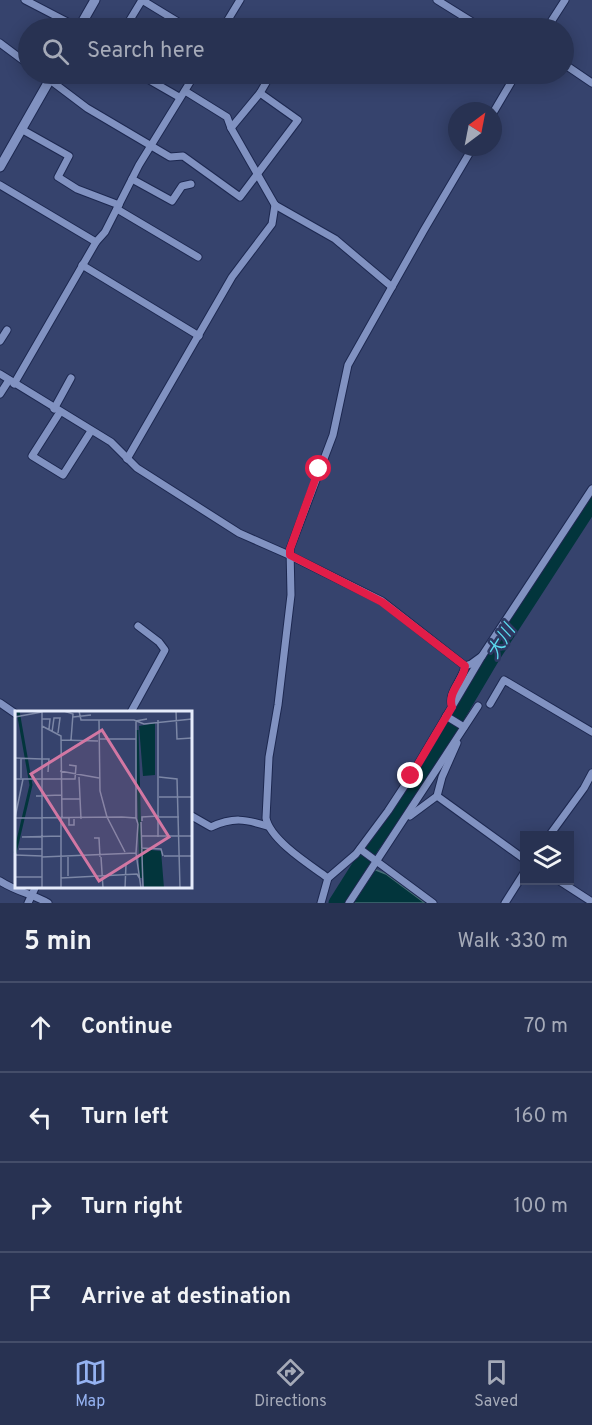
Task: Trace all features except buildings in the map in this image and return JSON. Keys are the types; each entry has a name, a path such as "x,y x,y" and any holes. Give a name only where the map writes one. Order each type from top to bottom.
{"main road":[{"path":"85,18 95,0"},
{"path":"0,166 44,84"}],"street":[{"path":"25,0 60,18"},
{"path":"131,18 142,0 172,18"},
{"path":"229,18 240,0"},
{"path":"437,0 466,18"},
{"path":"553,18 565,0"},
{"path":"0,43 18,56"},
{"path":"574,71 592,83"},
{"path":"59,84 87,108 171,158 183,156 240,197 298,120 260,93"},
{"path":"156,84 179,97"},
{"path":"0,394 12,382 96,242 105,232 150,147 189,84"},
{"path":"231,128 265,84"},
{"path":"499,102 510,84"},
{"path":"185,91 227,117 275,205 335,239 392,287"},
{"path":"21,129 69,156 58,177 77,189 118,207 198,257"},
{"path":"267,826 269,758 278,705 291,595 290,555 307,500 337,424 348,365 468,156"},
{"path":"132,179 172,201 182,186 190,184"},
{"path":"0,185 96,242"},
{"path":"127,459 232,277 272,224 275,205"},
{"path":"82,265 199,336"},
{"path":"0,341 6,330"},
{"path":"0,374 118,448 137,468 239,533 290,555 382,602 465,666"},
{"path":"71,378 32,456 63,475 91,431"},
{"path":"321,903 328,878 362,850 411,776 482,656 592,489"},
{"path":"132,711 165,650 159,642 138,626"},
{"path":"465,666 482,656"},
{"path":"452,707 451,698 465,666"},
{"path":"490,704 504,680 592,732"},
{"path":"0,703 15,713"},
{"path":"405,820 437,796 462,726 478,706"},
{"path":"447,716 462,726"},
{"path":"349,903 459,735"},
{"path":"553,831 590,783 592,773"},
{"path":"437,796 520,855"},
{"path":"192,816 211,827 227,820 240,820 267,826 290,848 328,878"},
{"path":"362,850 433,903"},
{"path":"0,880 13,889 48,903"},
{"path":"505,903 520,880"},
{"path":"566,885 592,902"},
{"path":"28,903 35,888"}],"shaded area":[{"path":"376,870 386,874 425,903 353,903"}],"waterway":[{"name":"大川","path":"336,903 372,846 425,771 493,656 592,503"}],"route":[{"path":"319,469 290,549 290,555 382,602 465,666 451,698 452,707 411,776"}]}
